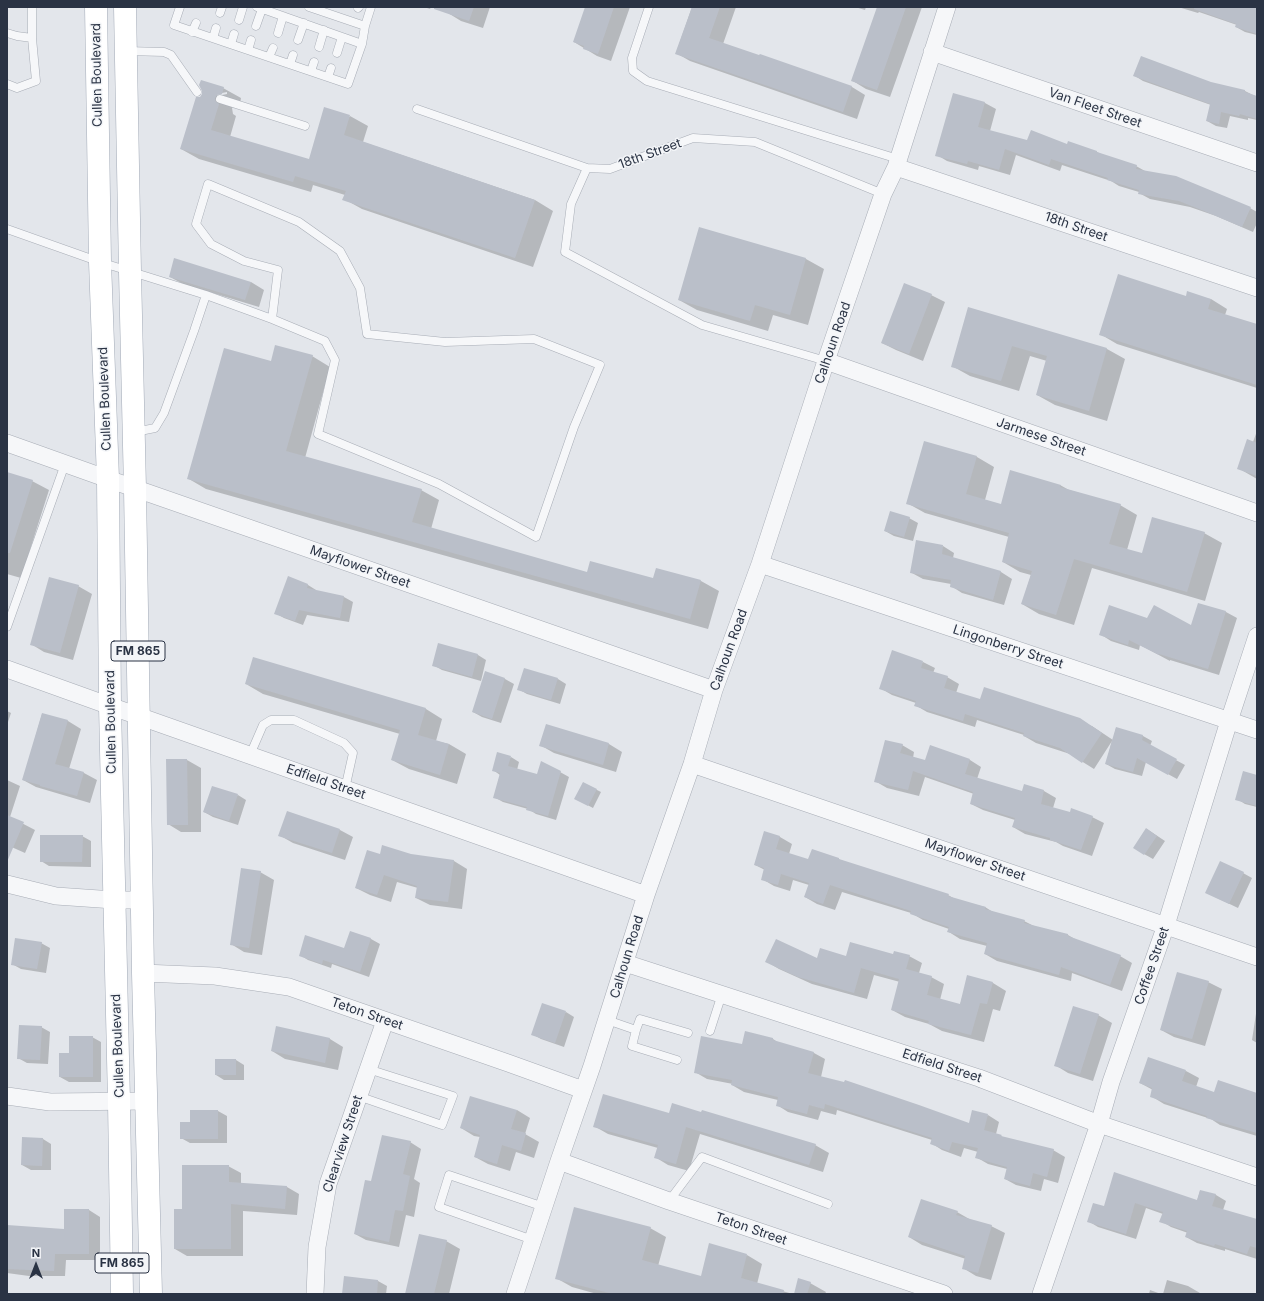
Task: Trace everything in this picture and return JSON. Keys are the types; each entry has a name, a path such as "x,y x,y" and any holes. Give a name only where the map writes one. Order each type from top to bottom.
{"main road":[{"name":"Cullen Boulevard","path":"96,7 100,262 108,479 110,706 122,1294"},
{"name":"Cullen Boulevard","path":"125,7 134,432 141,900 151,1294"},
{"path":"96,34 125,42"},
{"path":"116,974 143,974"}],"street":[{"name":"Calhoun Road","path":"515,1294 607,1020 646,895 692,764 714,690 760,564 826,361 883,194 897,163 947,7"},
{"name":"Van Fleet Street","path":"932,52 1257,163"},
{"name":"18th Street","path":"897,163 1257,288"},
{"name":"Jarmese Street","path":"826,361 1257,513"},
{"name":"Mayflower Street","path":"7,443 135,489 714,690"},
{"name":"Lingonberry Street","path":"760,564 1257,730"},
{"name":"Coffee Street","path":"1041,1294 1099,1124 1111,1082 1166,926 1229,721 1257,636"},
{"name":"Edfield Street","path":"7,669 646,895"},
{"name":"Mayflower Street","path":"692,764 1257,957"},
{"path":"7,884 56,896 114,900 141,900"},
{"name":"Edfield Street","path":"625,963 979,1078 1099,1124 1257,1177"},
{"name":"Teton Street","path":"143,974 215,976 289,987 583,1090"},
{"name":"Clearview Street","path":"315,1294 317,1247 328,1184 385,1021"},
{"path":"7,1096 50,1102 146,1101"},
{"name":"Teton Street","path":"559,1161 670,1201 944,1294"}],"lane":[{"path":"7,84 17,88 36,81 32,38 32,7"},
{"path":"180,7 174,25 348,84 362,44 365,26 371,7"},
{"path":"239,20 243,7"},
{"path":"309,7 341,15 365,26"},
{"path":"649,7 632,58 633,71 647,81 897,163"},
{"path":"256,26 259,8 362,44"},
{"path":"278,33 283,16"},
{"path":"192,32 196,22"},
{"path":"298,40 304,23"},
{"path":"213,38 216,28"},
{"path":"319,47 324,30"},
{"path":"7,33 32,38"},
{"path":"231,44 234,34"},
{"path":"337,53 342,37"},
{"path":"248,50 251,40"},
{"path":"125,42 171,55 197,92"},
{"path":"269,57 273,48"},
{"path":"290,64 293,55"},
{"path":"311,71 314,62"},
{"path":"328,77 331,68"},
{"path":"220,99 305,126"},
{"name":"18th Street","path":"417,109 587,168 610,169 693,138 754,142 883,194"},
{"path":"587,168 571,204 565,252 702,325 826,361"},
{"path":"7,229 130,272 206,295 272,319 325,341 335,360 318,434 439,484 536,537 574,427 600,365 534,339 445,342 367,334 360,288 340,250 299,222 208,184 196,224 211,244 244,261 278,270 272,319"},
{"path":"134,432 155,428 164,413 206,295"},
{"path":"7,627 65,464"},
{"path":"250,755 263,725 271,720 294,720 344,743 353,753 345,788"},
{"path":"710,1030 722,994"},
{"path":"677,1060 632,1046 640,1019 688,1033"},
{"path":"607,1020 636,1030"},
{"path":"358,1096 442,1125 453,1096 368,1069"},
{"path":"670,1201 702,1157 828,1204"},
{"path":"533,1240 439,1207 449,1175 544,1207"}],"building":[{"path":"434,7 474,7 469,21 434,9"},
{"path":"585,7 614,7 598,54 583,49 584,46 573,42"},
{"path":"692,7 720,7 709,38 852,86 843,112 675,54"},
{"path":"877,7 906,7 877,90 851,81"},
{"path":"1194,7 1257,7 1257,34 1235,27 1236,24 1194,9"},
{"path":"1141,56 1211,82 1245,90 1245,92 1257,96 1257,119 1240,114 1239,116 1221,112 1219,124 1206,121 1210,104 1133,76"},
{"path":"201,80 224,87 222,94 217,95 215,98 216,102 219,104 211,130 309,159 324,107 350,115 344,135 535,200 515,258 342,200 346,191 295,176 293,182 180,149 196,97 200,97 202,94 199,85"},
{"path":"953,93 985,102 978,127 1027,140 1031,130 1067,144 1068,141 1137,165 1136,169 1176,176 1251,207 1242,227 1179,201 1138,194 1139,190 1107,180 1108,178 1051,159 1049,165 1005,149 999,170 968,161 967,164 935,156"},
{"path":"699,227 806,258 790,315 755,305 750,321 678,300"},
{"path":"174,258 251,282 245,300 169,277"},
{"path":"1118,274 1186,296 1187,291 1211,299 1208,309 1257,324 1257,385 1099,335"},
{"path":"904,283 932,294 909,354 881,343"},
{"path":"968,307 1107,348 1089,411 1036,395 1047,356 1012,346 1001,381 951,367"},
{"path":"275,345 313,355 286,451 422,489 412,522 587,572 590,561 653,578 656,568 701,580 690,619 187,479 224,348 271,361"},
{"path":"1247,439 1257,443 1257,476 1237,469"},
{"path":"924,441 977,456 966,494 1001,504 1010,470 1061,485 1060,487 1121,504 1109,544 1142,553 1152,517 1205,532 1187,592 1074,559 1056,615 1021,604 1032,571 1002,562 1009,533 906,504"},
{"path":"7,472 33,480 10,553 7,553"},
{"path":"890,511 910,517 904,537 884,531"},
{"path":"916,540 943,545 942,554 1001,571 993,600 950,587 951,580 910,573"},
{"path":"288,576 308,584 307,588 344,596 340,618 299,610 295,621 274,614"},
{"path":"49,577 79,585 60,653 30,645"},
{"path":"1198,603 1226,611 1208,669 1159,655 1129,640 1128,645 1099,635 1109,605 1147,618 1154,605 1191,625"},
{"path":"438,643 478,654 472,677 432,666"},
{"path":"892,650 923,661 921,668 948,676 944,688 980,699 984,687 1080,718 1102,733 1082,763 1060,748 1023,736 1024,733 965,714 963,721 914,706 916,701 879,689"},
{"path":"253,657 426,708 418,735 449,744 440,775 391,760 400,730 245,684"},
{"path":"524,668 558,678 551,700 517,690"},
{"path":"485,671 505,678 492,719 472,712"},
{"path":"42,713 68,720 55,764 84,772 77,796 22,780"},
{"path":"546,724 609,743 603,765 539,746"},
{"path":"1116,727 1143,735 1142,740 1177,759 1168,775 1137,758 1133,772 1105,764"},
{"path":"885,740 903,744 900,753 925,760 930,745 970,759 965,774 1022,791 1024,784 1044,790 1041,804 1070,812 1071,808 1093,816 1081,850 1050,840 1050,838 1012,827 1015,818 970,804 973,792 913,771 908,790 874,782"},
{"path":"497,752 511,756 508,766 537,774 541,761 561,771 548,816 526,810 527,807 493,798 500,773 492,771"},
{"path":"166,759 187,759 188,825 167,825"},
{"path":"1243,771 1257,775 1257,806 1235,800"},
{"path":"583,782 597,789 588,806 574,799"},
{"path":"212,786 238,794 229,821 203,812"},
{"path":"287,811 340,829 332,853 278,836"},
{"path":"7,815 24,822 7,862"},
{"path":"1146,828 1157,836 1144,855 1133,848"},
{"path":"764,831 780,836 776,849 808,859 812,849 949,894 948,896 986,907 985,909 1025,920 1024,923 1068,934 1068,936 1121,955 1110,985 1061,967 1059,975 984,954 987,943 947,932 949,927 910,914 911,911 830,885 823,904 804,897 809,883 781,874 778,885 761,880 764,868 754,865"},
{"path":"40,835 83,835 82,862 40,862"},
{"path":"382,845 411,854 454,860 448,902 415,898 417,886 384,875 377,895 355,888 367,850 380,854"},
{"path":"1220,861 1244,872 1229,904 1205,893"},
{"path":"241,868 261,871 249,948 230,945"},
{"path":"350,931 371,938 360,972 323,960 322,964 299,956 305,935 344,948"},
{"path":"15,938 42,942 37,969 11,965"},
{"path":"776,939 817,958 820,948 846,956 850,942 893,954 894,951 910,955 906,969 932,976 927,995 960,1004 967,975 993,982 987,1004 980,1003 971,1035 928,1024 929,1021 891,1010 899,979 861,968 854,993 798,977 765,962"},
{"path":"1177,972 1209,981 1192,1039 1160,1030"},
{"path":"542,1003 566,1011 555,1043 531,1035"},
{"path":"1073,1006 1099,1014 1080,1074 1054,1066"},
{"path":"19,1025 42,1026 40,1060 17,1059"},
{"path":"276,1026 330,1038 325,1063 271,1051"},
{"path":"745,1031 773,1038 773,1040 814,1052 808,1073 844,1082 845,1080 969,1123 972,1110 988,1114 984,1130 1002,1135 1001,1136 1054,1149 1047,1177 1033,1173 1030,1186 1004,1179 1007,1167 975,1158 978,1148 952,1142 949,1151 930,1144 932,1138 825,1104 824,1109 809,1105 807,1114 776,1106 778,1097 731,1085 732,1080 694,1073 701,1036 742,1044"},
{"path":"69,1036 93,1036 93,1077 59,1077 59,1053 69,1053"},
{"path":"1148,1057 1186,1070 1182,1081 1214,1092 1218,1080 1257,1093 1257,1133 1206,1118 1207,1116 1150,1097 1152,1088 1139,1083"},
{"path":"215,1059 236,1059 236,1075 215,1075"},
{"path":"603,1094 669,1113 672,1103 701,1112 702,1110 816,1144 809,1165 686,1127 676,1164 654,1158 658,1145 593,1127"},
{"path":"470,1096 517,1110 511,1129 526,1133 521,1151 502,1145 497,1164 474,1157 480,1135 460,1128"},
{"path":"190,1110 218,1110 218,1139 180,1139 180,1122 190,1122"},
{"path":"382,1135 411,1141 403,1174 410,1176 403,1211 395,1210 389,1242 354,1234 365,1180 371,1181"},
{"path":"22,1137 43,1138 42,1166 21,1165"},
{"path":"182,1165 229,1165 229,1182 287,1186 285,1209 231,1204 231,1249 174,1249 174,1209 182,1209"},
{"path":"1114,1172 1197,1200 1200,1190 1216,1194 1212,1206 1257,1219 1257,1248 1250,1246 1247,1254 1185,1237 1187,1231 1159,1222 1163,1212 1135,1203 1126,1234 1087,1222 1093,1203 1104,1206"},
{"path":"921,1199 958,1211 956,1215 992,1225 978,1273 962,1269 965,1256 908,1237"},
{"path":"574,1207 651,1227 642,1260 701,1276 709,1243 747,1254 741,1278 784,1290 783,1294 613,1294 555,1279"},
{"path":"64,1209 89,1209 89,1254 55,1254 54,1271 7,1269 7,1225 64,1229"},
{"path":"419,1234 447,1240 434,1294 405,1294"},
{"path":"344,1276 378,1280 377,1294 342,1294"},
{"path":"798,1278 811,1282 807,1294 794,1294"}]}
